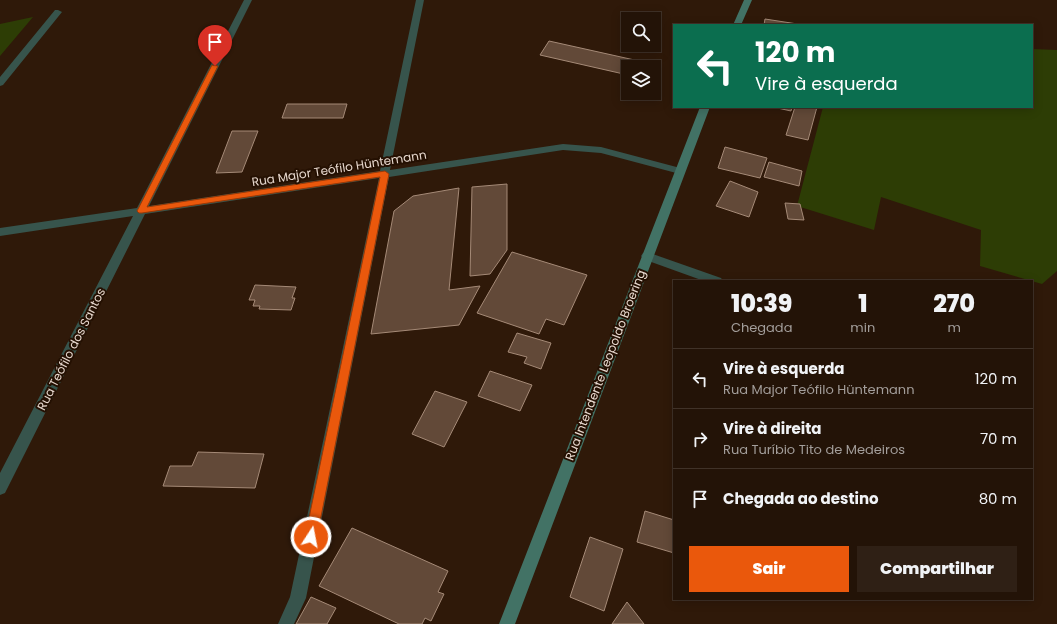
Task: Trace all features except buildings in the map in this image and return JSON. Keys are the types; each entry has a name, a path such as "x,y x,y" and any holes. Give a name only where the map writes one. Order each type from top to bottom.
{"main road":[{"path":"737,24 748,0"},
{"name":"Rua Intendente Leopoldo Broering","path":"507,624 705,108"}],"street":[{"name":"Rua Teófilo dos Santos","path":"0,488 248,0"},
{"path":"286,624 298,598 420,0"},
{"path":"0,83 58,12"},
{"name":"Rua Major Teófilo Hüntemann","path":"0,232 563,147 601,150 680,171"},
{"path":"648,256 714,280"}],"green space":[{"path":"33,17 0,56 0,24"},
{"path":"1033,49 1057,50 1057,271 1042,284 1033,281 1033,280 1028,280 980,266 981,230 881,197 874,230 797,206 823,108 1033,108"}],"route":[{"path":"215,66 142,211 385,174 311,537"}]}
